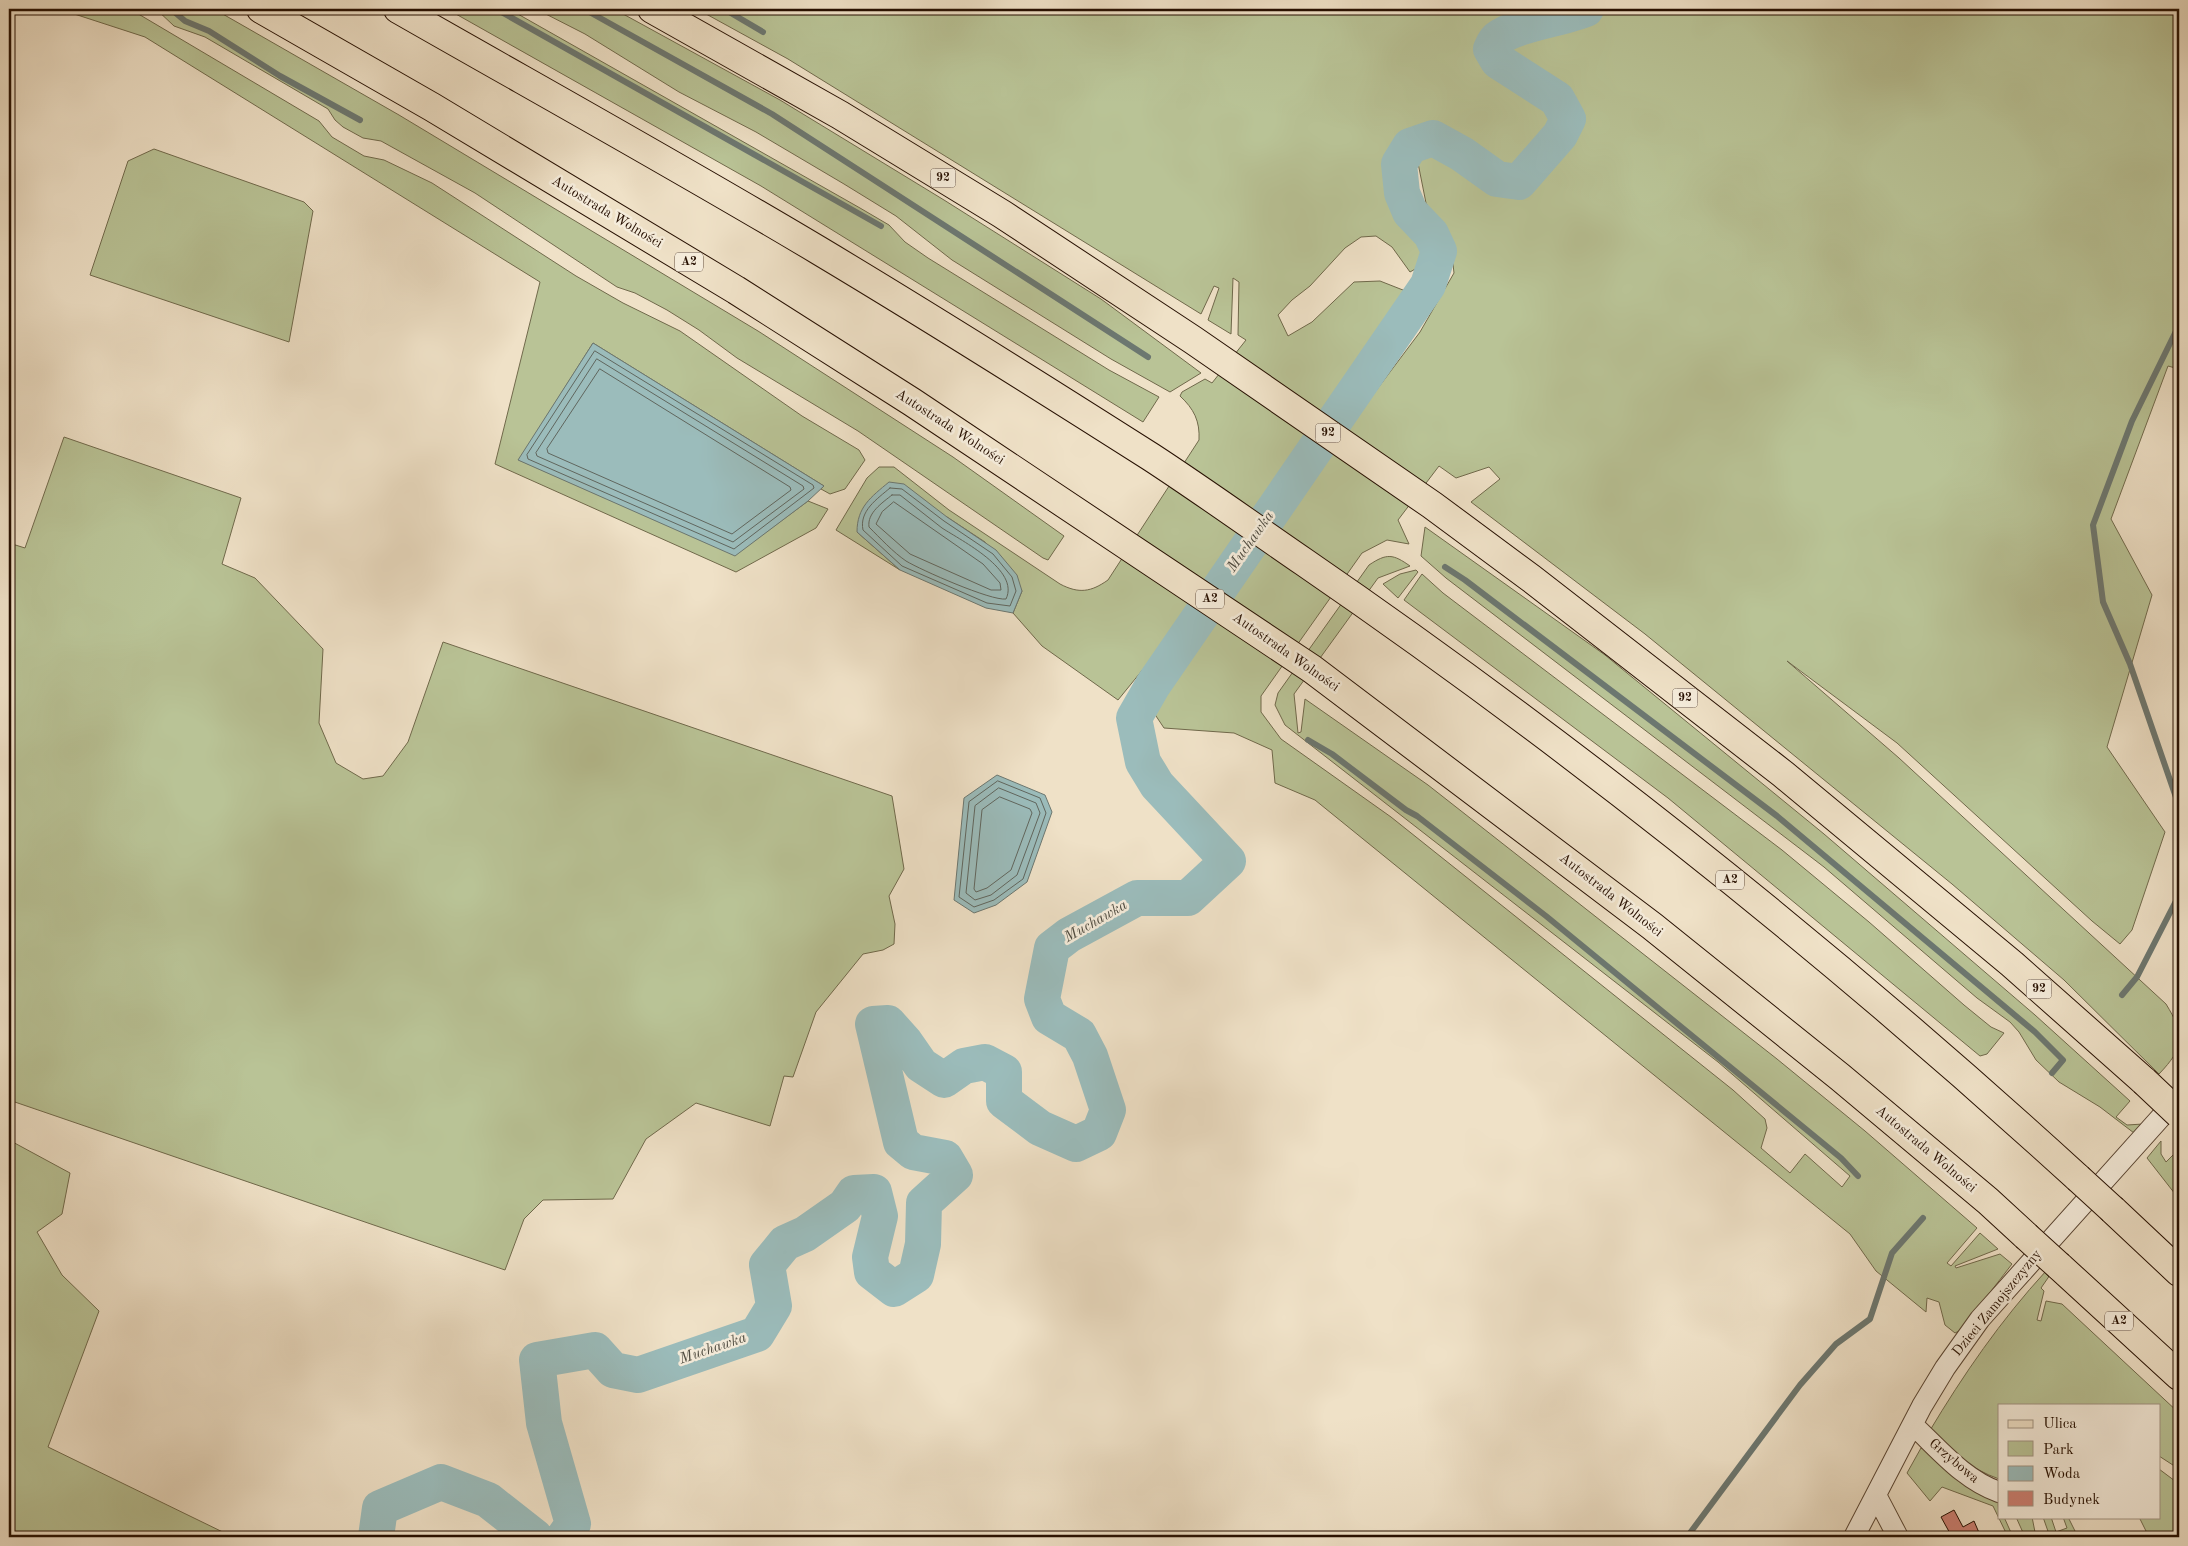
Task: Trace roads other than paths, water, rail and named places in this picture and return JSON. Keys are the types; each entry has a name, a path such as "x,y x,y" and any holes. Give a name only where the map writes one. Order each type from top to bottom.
{"main road":[{"name":"Autostrada Wolności","path":"262,9 449,118 736,290 920,407 1312,669 1652,926 1840,1077 1988,1201 2179,1376"},
{"name":"A2","path":"398,9 819,250 1154,460 1364,603 1506,706 1738,886 1937,1052 2078,1178 2179,1272"},
{"name":"92","path":"652,9 840,115 1002,214 1225,362 1432,505 1532,579 1783,774 2012,964 2179,1114"}],"street":[{"name":"Dzieci Zamojszczyzny","path":"1854,1537 1913,1424 1945,1368 1986,1311 2179,1097"},
{"name":"Grzybowa","path":"1913,1424 1968,1475 1980,1484 1998,1492"},
{"path":"1876,1495 1898,1537"}],"water":[{"path":"593,343 824,486 808,501 735,556 518,460"},
{"path":"889,482 904,484 947,517 996,550 1017,575 1022,591 1013,613 986,608 900,570 857,532 862,509"},
{"path":"997,775 1045,795 1052,812 1027,882 996,905 974,913 954,900 964,798"}],"waterway":[{"path":"171,9 185,21 209,31 280,76 360,120"},
{"path":"496,9 881,226"},
{"path":"584,9 772,114 1148,357"},
{"path":"724,9 763,32"},
{"name":"Muchawka","path":"564,1537 573,1524 544,1423 537,1360 595,1350 613,1370 638,1375 757,1334 774,1306 767,1265 785,1243 805,1234 845,1206 854,1193 874,1192 880,1216 870,1257 872,1272 894,1289 916,1275 923,1244 924,1203 955,1175 945,1158 913,1152 901,1142 873,1024 888,1023 905,1042 921,1065 944,1080 964,1066 985,1062 1004,1072 1004,1101 1040,1128 1076,1144 1099,1133 1108,1110 1090,1056 1079,1035 1049,1017 1042,999 1052,948 1069,935 1137,898 1188,898 1228,861 1157,785 1143,762 1134,718 1153,685 1428,285 1439,251 1431,234 1410,212 1402,193 1399,164 1410,146 1433,138 1462,154 1497,179 1519,182 1560,135 1568,119 1557,99 1498,61 1491,49 1497,39 1515,29 1586,9"},
{"path":"2179,325 2132,421 2093,525 2103,602 2130,664 2179,806"},
{"path":"1445,567 1465,580 1777,816 2035,1032 2063,1060 2052,1073"},
{"path":"1308,740 1332,754 1406,810 1417,816 1546,916 1841,1158 1858,1176"},
{"path":"2122,995 2137,977 2179,895"},
{"path":"1687,1537 1800,1385 1836,1344 1870,1319 1892,1253 1923,1218"},
{"name":"Muchawka","path":"376,1537 380,1508 441,1482 488,1500 535,1537"}]}
